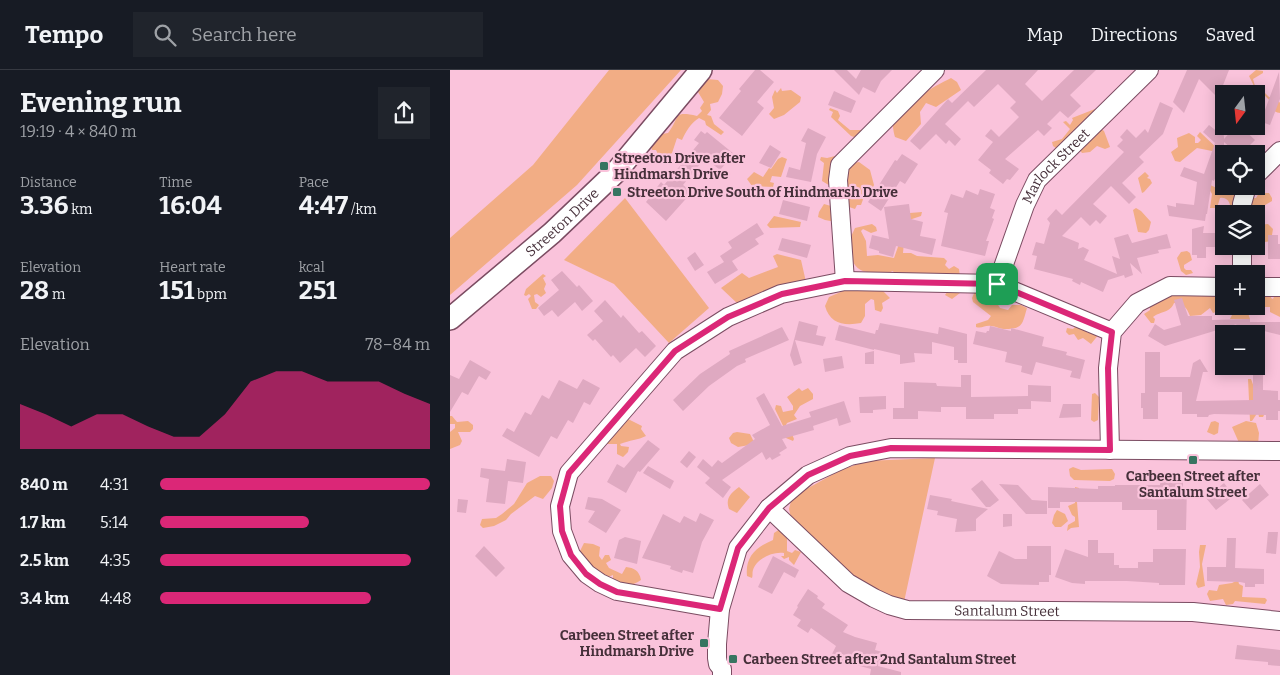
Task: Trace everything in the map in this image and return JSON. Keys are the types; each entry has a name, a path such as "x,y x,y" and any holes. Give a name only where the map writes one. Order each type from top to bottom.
{"main road":[{"name":"Streeton Drive","path":"450,319 552,233 611,177 656,126 701,70"}],"street":[{"path":"845,281 838,180 840,165 935,70"},
{"name":"Marlock Street","path":"997,284 1025,205 1037,180 1149,70"},
{"path":"1265,167 1280,152"},
{"path":"720,609 617,592 600,584 586,574 571,555 562,531 560,506 569,473 675,351 728,317 782,294 845,281 997,284 1112,332"},
{"path":"1110,450 1108,368 1112,332 1138,303 1170,286 1215,287"},
{"path":"1265,287 1280,287"},
{"path":"718,671 717,644 720,609 738,548 769,508 808,475 850,456 891,448 1280,452"},
{"name":"Santalum Street","path":"769,508 848,583 874,598 907,610 1193,612 1280,621"}],"shaded area":[{"path":"609,70 681,70 577,185 450,295 450,238 533,165"},
{"path":"1256,70 1263,71 1263,73 1253,79 1255,85 1249,76"},
{"path":"951,78 957,82 961,90 936,107 926,103 920,112 921,124 906,141 895,137 893,126 901,111 917,98"},
{"path":"706,79 718,80 723,86 718,102 710,104 711,110 707,115 711,116 714,124 724,132 721,135 699,118 685,133 682,140 677,138 672,153 661,160 656,150 652,150 650,141 656,135 668,133 680,115 689,114 697,116 702,111 700,108 704,102 698,92 698,87"},
{"path":"781,88 782,91 791,90 801,97 800,102 784,115 774,119 769,114 774,108 772,97 775,90 777,93"},
{"path":"1265,93 1269,97 1277,98 1280,103 1280,113 1274,111 1270,101 1265,96"},
{"path":"830,108 838,111 840,116 838,120 850,130 861,130 867,127 867,131 854,137 851,136 831,117 833,112 829,110"},
{"path":"1095,109 1099,116 1092,122 1104,131 1110,147 1105,149 1097,146 1090,152 1082,153 1079,149 1060,151 1053,146 1052,142 1062,139 1070,129 1063,122 1066,121 1070,125 1073,120 1072,118"},
{"path":"1200,132 1215,146 1215,152 1197,148 1180,162 1175,161 1171,152 1178,147 1177,138 1189,133 1195,137 1195,143 1198,143 1201,140 1197,136"},
{"path":"839,155 847,164 859,162 870,170 874,185 871,192 865,194 861,205 857,205 855,209 846,206 836,222 818,217 824,204 835,208 832,187 822,181 824,163 820,160 821,157 827,158"},
{"path":"782,157 787,159 781,177 772,176 770,182 774,183 773,187 752,186 747,179 754,172 763,177 769,168 771,169 778,159"},
{"path":"1145,172 1149,176 1147,178 1152,183 1142,193 1138,178"},
{"path":"1206,183 1215,187 1215,195 1239,195 1233,205 1230,205 1225,198 1220,198 1215,208 1210,208 1212,194"},
{"path":"1265,193 1269,193 1272,201 1265,205 1235,205 1249,198 1256,198 1258,195 1265,195"},
{"path":"625,198 709,308 669,343 614,284 564,260"},
{"path":"1136,208 1151,222 1146,233 1138,232 1133,210"},
{"path":"922,212 921,216 909,220 905,231 903,253 944,258 947,261 945,265 949,269 954,266 959,269 960,277 957,279 960,293 952,299 945,295 952,285 909,273 904,278 896,277 893,271 871,279 867,272 862,271 856,266 850,254 847,245 855,228 872,224 876,227 877,231 871,233 863,229 861,231 866,241 867,256 878,255 894,258 910,213"},
{"path":"774,216 801,222 800,227 770,228 767,225"},
{"path":"1265,224 1268,224 1273,229 1271,241 1265,242"},
{"path":"1187,251 1190,253 1192,260 1184,265 1184,268 1191,270 1193,273 1186,275 1181,271 1177,258 1181,252"},
{"path":"777,254 801,260 806,282 739,305 721,288 742,273 749,278 778,267 773,256"},
{"path":"543,274 546,276 543,278 546,284 544,289 546,293 541,297 537,294 534,295 535,302 539,305 536,309 532,309 528,299 531,296 529,294 524,295 526,289"},
{"path":"851,284 862,284 866,291 883,291 890,298 882,303 883,308 881,312 875,310 874,300 871,299 865,304 865,316 861,323 843,324 830,317 825,306 829,297 843,291"},
{"path":"1215,289 1215,312 1213,313 1210,308 1201,315 1190,316 1184,307 1174,303 1168,310 1153,317 1155,319 1154,323 1151,323 1144,314 1150,310 1149,298"},
{"path":"1265,289 1272,292 1271,298 1273,299 1276,292 1280,289 1280,317 1270,312 1270,307 1265,307"},
{"path":"975,291 999,292 995,300 1000,308 1008,310 1012,305 1021,305 1027,308 1021,325 1010,329 994,326 976,327 976,324 988,320 991,316 973,302 972,298"},
{"path":"1232,315 1249,315 1250,319 1230,319"},
{"path":"1075,327 1083,329 1088,333 1090,331 1099,334 1091,344 1083,338 1078,340 1074,334 1069,335 1066,332 1067,328 1073,329"},
{"path":"1248,379 1251,379 1264,415 1259,417 1258,412 1252,421 1250,421"},
{"path":"799,388 802,391 808,388 813,394 813,399 800,406 794,415 797,419 786,425 789,427 794,439 793,441 786,438 786,432 775,409 776,405 781,406 783,412 793,410 793,406 787,397"},
{"path":"1095,393 1099,397 1098,420 1094,422 1091,420 1092,394"},
{"path":"450,416 457,422 468,421 473,425 473,429 470,432 458,432 462,441 460,445 450,449 450,432 455,428 455,424 450,424"},
{"path":"628,419 642,426 641,429 646,436 620,444 621,446 629,447 628,452 623,457 617,454 617,444 606,444"},
{"path":"1246,421 1256,423 1259,433 1258,445 1240,445 1232,427"},
{"path":"1211,422 1219,423 1218,433 1214,435 1207,432"},
{"path":"733,433 750,434 755,444 738,447 731,443 729,438"},
{"path":"935,458 904,602 862,583 791,518 789,509 792,497 839,471 866,461"},
{"path":"1073,467 1081,470 1112,469 1115,474 1114,479 1110,481 1074,480 1070,476 1069,469"},
{"path":"540,476 551,476 554,481 552,488 543,499 535,496 506,520 494,526 483,528 480,525 482,519 496,518 502,514 514,504 527,483"},
{"path":"739,487 750,497 737,513 729,509 728,499"},
{"path":"1075,487 1079,488 1077,502 1079,527 1071,528 1067,531 1068,525 1075,521 1075,517 1068,506 1075,503"},
{"path":"1057,510 1065,514 1068,521 1061,527 1055,527 1052,523"},
{"path":"780,529 787,534 787,551 792,553 795,550 801,552 794,565 789,560 789,557 784,559 781,556 784,556 784,553 775,553 758,562 753,570 752,578 747,576 750,558 757,549 773,540 774,533"},
{"path":"584,543 600,547 599,556 602,560 605,555 609,555 611,560 606,563 609,568 622,574 626,567 631,568 636,570 641,580 631,585 624,585 613,581 613,575 606,578 598,574 590,568 580,551"},
{"path":"1200,545 1206,545 1202,564 1205,586 1198,588 1196,584 1200,567"},
{"path":"1238,580 1239,584 1243,586 1242,597 1265,598 1267,600 1265,604 1235,601 1233,604 1226,605 1223,599 1210,601 1207,594 1209,590 1217,591 1219,585"}],"building":[{"path":"755,70 760,70 774,82 757,102 764,108 742,136 719,118"},
{"path":"834,70 847,70 856,79 861,70 892,70 881,81 875,93 863,87 859,95"},
{"path":"986,70 1038,70 1025,84 1042,101 1074,70 1096,70 1070,95 1081,106 1068,118 1060,111 1047,124 1052,128 1044,136 1038,130 1005,159 1019,169 1010,180 1007,179 1003,184 989,173 991,170 978,160 993,142 985,136 991,129 999,137 1019,117 1010,108 1016,102 998,84 974,107 968,101 945,124 961,139 955,146 949,140 946,144 936,134 920,150 910,141 948,99 952,103"},
{"path":"1187,70 1229,70 1223,85 1215,85 1215,95 1199,79 1184,113 1173,102"},
{"path":"1279,72 1280,99 1270,125 1265,123 1265,110"},
{"path":"834,91 856,101 851,113 828,105"},
{"path":"1160,102 1173,108 1163,134 1139,157 1144,162 1122,183 1136,197 1129,204 1111,186 1093,204 1107,216 1100,224 1096,220 1090,226 1081,217 1062,236 1079,243 1078,249 1083,247 1089,250 1084,260 1117,274 1112,256 1120,259 1114,238 1128,234 1132,243 1167,234 1171,248 1158,250 1159,253 1137,258 1142,274 1130,263 1133,275 1125,278 1124,275 1108,280 1103,292 1081,282 1080,285 1072,281 1073,279 1034,269 1037,256 1032,255 1036,242 1044,244 1050,223 1047,219 1056,209 1062,215 1124,152 1117,146 1123,140 1120,137 1127,129 1136,138 1145,129 1148,133"},
{"path":"1209,125 1215,130 1215,135 1224,135 1224,139 1228,135 1250,135 1255,140 1250,145 1227,145 1224,142 1224,145 1215,145 1215,179 1214,181 1212,180 1205,221 1169,216 1167,205 1176,207 1176,203 1194,205 1197,182 1180,176 1184,167 1204,174 1215,143 1203,132"},
{"path":"808,128 826,137 817,154 811,182 786,177 789,167 800,170 806,143 801,141"},
{"path":"701,131 705,134 707,132 734,154 720,170 705,158 683,185 692,192 666,221 646,202 661,182 664,185 699,143 694,140"},
{"path":"770,145 781,152 771,168 759,163"},
{"path":"902,154 918,164 905,184 900,181 881,211 868,202 895,160 897,161"},
{"path":"980,189 995,194 990,208 995,210 992,218 994,219 986,241 989,241 985,256 941,246 948,213 944,212 951,194 963,198 966,190 978,195"},
{"path":"783,200 810,207 807,221 779,214"},
{"path":"909,204 911,219 923,222 920,236 936,239 932,255 896,246 893,257 869,248 872,235 889,239 884,207"},
{"path":"757,223 764,234 755,239 759,244 732,261 738,270 715,284 707,272 724,262 720,256 732,248 728,242"},
{"path":"1204,226 1203,233 1215,233 1215,247 1206,247 1206,258 1197,258 1197,255 1192,255 1192,229"},
{"path":"1268,235 1278,235 1280,259 1268,259"},
{"path":"782,238 811,245 807,258 778,250"},
{"path":"695,252 704,265 695,271 687,258"},
{"path":"562,271 577,287 579,285 593,301 582,311 575,302 558,317 552,310 544,316 538,308 559,290 551,280"},
{"path":"1182,298 1188,316 1212,316 1212,320 1250,319 1250,322 1280,322 1280,335 1265,331 1265,325 1215,325 1215,331 1165,346 1148,336 1155,324 1164,330 1181,325 1174,300"},
{"path":"605,300 621,318 623,315 639,333 642,331 656,346 645,357 636,348 620,363 613,355 611,357 595,339 593,341 587,335 603,321 594,311"},
{"path":"799,321 818,326 816,335 826,337 823,346 795,340 802,363 794,366 790,355"},
{"path":"880,323 938,334 939,327 967,334 967,363 958,363 958,360 954,360 954,347 932,342 932,354 914,353 915,362 900,364 900,355 835,340 839,325 875,334"},
{"path":"990,326 1011,331 1011,328 1044,337 1042,346 1067,352 1066,355 1085,360 1080,379 1070,377 1072,371 1036,362 1032,375 1021,372 1022,366 1005,362 1007,352 973,344 976,331 986,333 989,331"},
{"path":"782,327 789,340 745,359 746,362 737,366 709,386 683,411 673,400 700,374 730,354 729,351"},
{"path":"874,351 874,364 865,364 865,353"},
{"path":"1145,352 1160,352 1160,377 1190,377 1193,363 1200,359 1208,372 1203,372 1196,401 1253,400 1253,375 1263,375 1263,390 1278,391 1280,411 1278,411 1278,420 1266,420 1266,415 1214,414 1208,417 1197,417 1197,414 1182,414 1182,392 1158,392 1158,419 1143,419 1141,393 1145,393"},
{"path":"842,356 844,368 825,372 823,359"},
{"path":"470,360 491,372 486,380 479,376 468,395 462,392 450,412 450,375 459,379"},
{"path":"961,375 971,375 971,397 1028,396 1028,385 1051,386 1051,402 1031,401 1031,409 1018,409 1018,414 994,414 994,419 966,419 966,407 941,407 941,412 918,411 918,419 893,419 893,408 904,408 904,382 936,383 937,386 961,387"},
{"path":"583,379 600,388 590,405 584,402 573,423 568,420 557,439 551,436 539,457 502,436 507,428 514,432 525,412 531,415 542,395 549,399 559,380 577,389"},
{"path":"764,393 782,426 811,417 809,412 844,401 851,422 839,426 837,418 813,426 814,430 782,439 787,448 779,453 781,455 772,460 770,457 766,460 762,452 722,480 731,487 723,498 705,483 710,478 697,467 703,459 712,467 718,460 722,463 755,439 752,435 770,425 756,398"},
{"path":"886,396 886,409 873,410 873,413 860,413 859,397"},
{"path":"1063,404 1081,404 1081,417 1059,418"},
{"path":"648,440 660,449 640,472 638,471 626,493 607,482 617,464 624,468"},
{"path":"689,451 696,457 687,468 680,462"},
{"path":"507,459 526,462 523,483 508,481 505,504 486,502 489,479 480,477 481,468 505,471"},
{"path":"648,466 674,481 670,489 643,473"},
{"path":"982,480 999,500 990,507 986,507 971,489"},
{"path":"1160,480 1183,482 1183,487 1187,487 1186,530 1157,530 1157,510 1122,510 1122,502 1060,502 1060,508 1048,508 1048,487 1098,489 1098,486 1160,485"},
{"path":"1224,483 1234,496 1216,510 1206,498"},
{"path":"999,484 1018,485 1032,500 1047,501 1047,514 1026,514"},
{"path":"1260,484 1269,495 1251,510 1242,500"},
{"path":"930,495 988,509 976,519 976,531 955,532 957,519 937,515 938,511 927,509"},
{"path":"588,497 602,499 621,510 606,533 588,522 595,511 585,509"},
{"path":"458,499 468,500 466,513 457,512"},
{"path":"700,513 714,520 702,542 693,573 683,570 682,573 670,569 671,566 642,558 663,514 680,523 684,516 696,522"},
{"path":"1003,514 1012,514 1012,526 1003,527"},
{"path":"1268,532 1278,532 1276,554 1266,553"},
{"path":"625,537 641,541 637,564 614,558 619,540"},
{"path":"1227,538 1236,538 1235,568 1264,569 1264,584 1255,584 1255,587 1245,587 1245,583 1240,582 1207,581 1207,567 1226,567"},
{"path":"1088,540 1098,540 1098,553 1114,553 1114,565 1119,565 1119,568 1138,568 1138,562 1153,562 1153,549 1186,549 1185,585 1159,585 1159,583 1127,581 1085,581 1085,584 1072,583 1055,577 1065,549 1088,557"},
{"path":"484,546 505,568 496,577 475,556"},
{"path":"1027,546 1051,546 1051,575 1049,575 1049,582 1039,582 1039,585 1001,584 987,576 999,551 1015,559 1027,559"},
{"path":"773,556 799,570 795,578 784,572 772,594 758,587"},
{"path":"808,589 825,604 822,608 848,625 843,632 877,643 875,650 882,652 878,666 901,672 901,675 870,675 871,669 830,658 836,646 811,628 808,633 797,626 801,620 793,615"},
{"path":"1237,645 1280,650 1280,666 1268,665 1268,662 1235,659"}],"place":[{"name":"Streeton Drive after Hindmarsh Drive","path":"604,166"},
{"name":"Streeton Drive South of Hindmarsh Drive","path":"617,192"},
{"name":"Carbeen Street after Santalum Street","path":"1193,460"},
{"name":"Carbeen Street after Hindmarsh Drive","path":"704,643"},
{"name":"Carbeen Street after 2nd Santalum Street","path":"733,659"}],"route":[{"path":"845,281 997,284 1112,332 1108,368 1110,450 891,448 850,456 808,475 769,508 738,548 720,609 617,592 600,584 586,574 571,555 562,531 560,506 569,473 675,351 728,317 782,294 845,281"}]}
